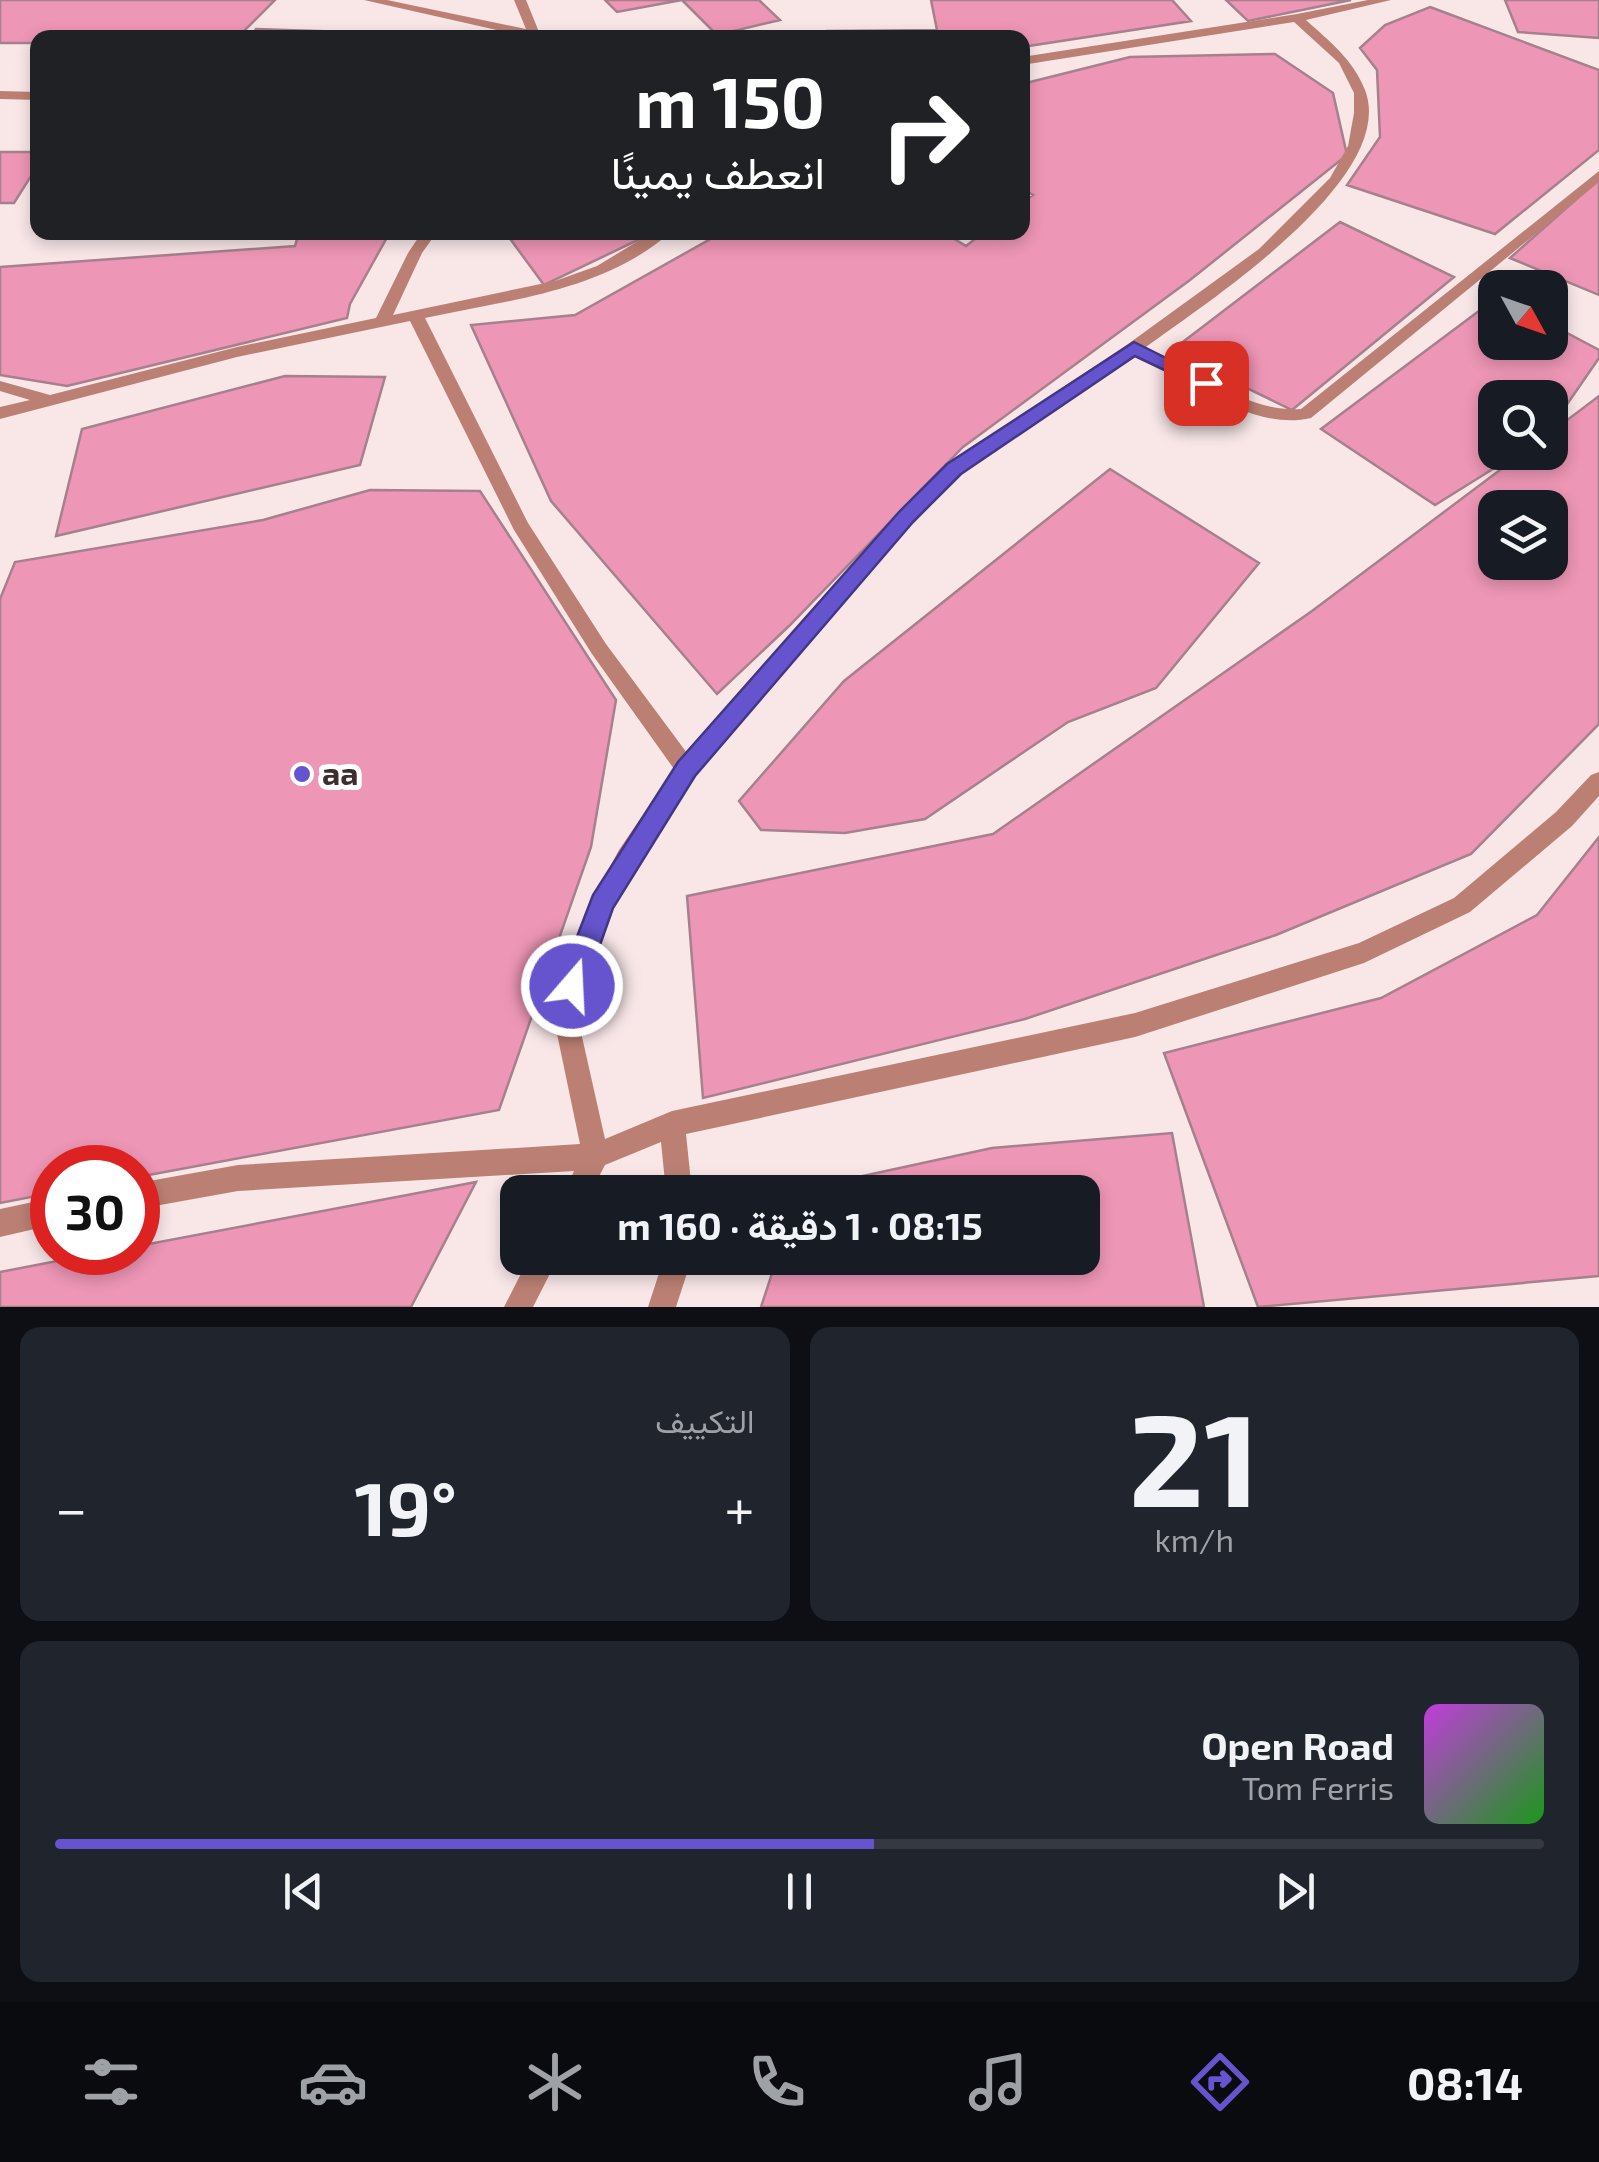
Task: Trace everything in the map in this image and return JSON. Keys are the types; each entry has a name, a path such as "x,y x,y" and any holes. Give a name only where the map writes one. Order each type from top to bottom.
{"street":[{"path":"370,0 528,30"},
{"path":"520,0 533,30"},
{"path":"1030,60 1297,18 1385,0"},
{"path":"586,1175 596,1156 564,1010 602,904 686,769 906,517 954,469 1134,348 1264,252 1336,180 1355,146 1362,113 1356,78 1326,42 1297,18"},
{"path":"0,95 30,96"},
{"path":"1134,348 1245,402 1282,415 1305,414 1599,175"},
{"path":"382,322 424,240"},
{"path":"0,413 238,352 559,286 602,269 651,240"},
{"path":"415,314 520,526 599,649 686,769"},
{"path":"0,386 49,399"},
{"path":"160,1192 238,1178 596,1156 672,1124 1135,1025 1364,952 1462,905 1564,819 1599,782"},
{"path":"672,1124 677,1175"},
{"path":"0,1222 30,1216"},
{"path":"518,1307 535,1275"},
{"path":"662,1307 672,1275"}],"building":[{"path":"0,0 275,0 245,30 30,30 30,43 0,43"},
{"path":"605,0 682,0 617,12"},
{"path":"682,0 759,0 780,20 738,30 712,30"},
{"path":"931,0 1172,0 1191,21 1030,46 1030,30 937,30"},
{"path":"1226,0 1351,0 1248,21"},
{"path":"1505,0 1599,0 1599,38 1518,32"},
{"path":"1430,7 1599,70 1599,150 1495,234 1347,185 1380,137 1377,70 1360,48 1385,25"},
{"path":"1275,54 1333,93 1347,155 1190,280 963,447 789,626 717,694 551,501 471,325 575,315 709,240 956,240 966,246 974,240 1030,240 1030,82 1130,57"},
{"path":"0,152 30,152 30,178 14,203 0,203"},
{"path":"1599,179 1599,295 1568,282 1568,270 1539,270 1510,258"},
{"path":"1340,222 1454,277 1292,410 1171,351"},
{"path":"297,240 386,240 350,304 347,318 67,386 0,375 0,267 295,246"},
{"path":"511,240 638,240 544,285"},
{"path":"1478,312 1478,360 1568,360 1568,334 1599,350 1599,358 1568,403 1568,380 1478,380 1478,470 1491,470 1435,505 1321,429"},
{"path":"285,376 385,377 360,465 56,536 82,429"},
{"path":"1599,396 1599,724 1471,854 1276,935 1025,1019 703,1098 687,896 993,834 1312,611 1500,470 1568,470 1568,419"},
{"path":"1110,469 1259,563 1156,688 1068,722 925,819 845,833 761,830 739,801 844,681"},
{"name":"aa","path":"370,490 480,491 616,700 591,847 499,1110 160,1173 160,1145 30,1145 30,1197 0,1203 0,599 15,562 263,520"},
{"path":"1599,837 1599,1276 1258,1307 1164,1053 1381,998 1537,915"},
{"path":"1172,1133 1204,1307 761,1307 771,1275 1100,1275 1100,1175 867,1175 992,1148"},
{"path":"476,1182 411,1307 0,1307 0,1272 30,1266 30,1275 160,1275 160,1242"}],"place":[{"name":"aa","path":"302,774"}],"route":[{"path":"572,986 602,904 686,769 906,517 954,469 1134,348 1206,383"}]}
